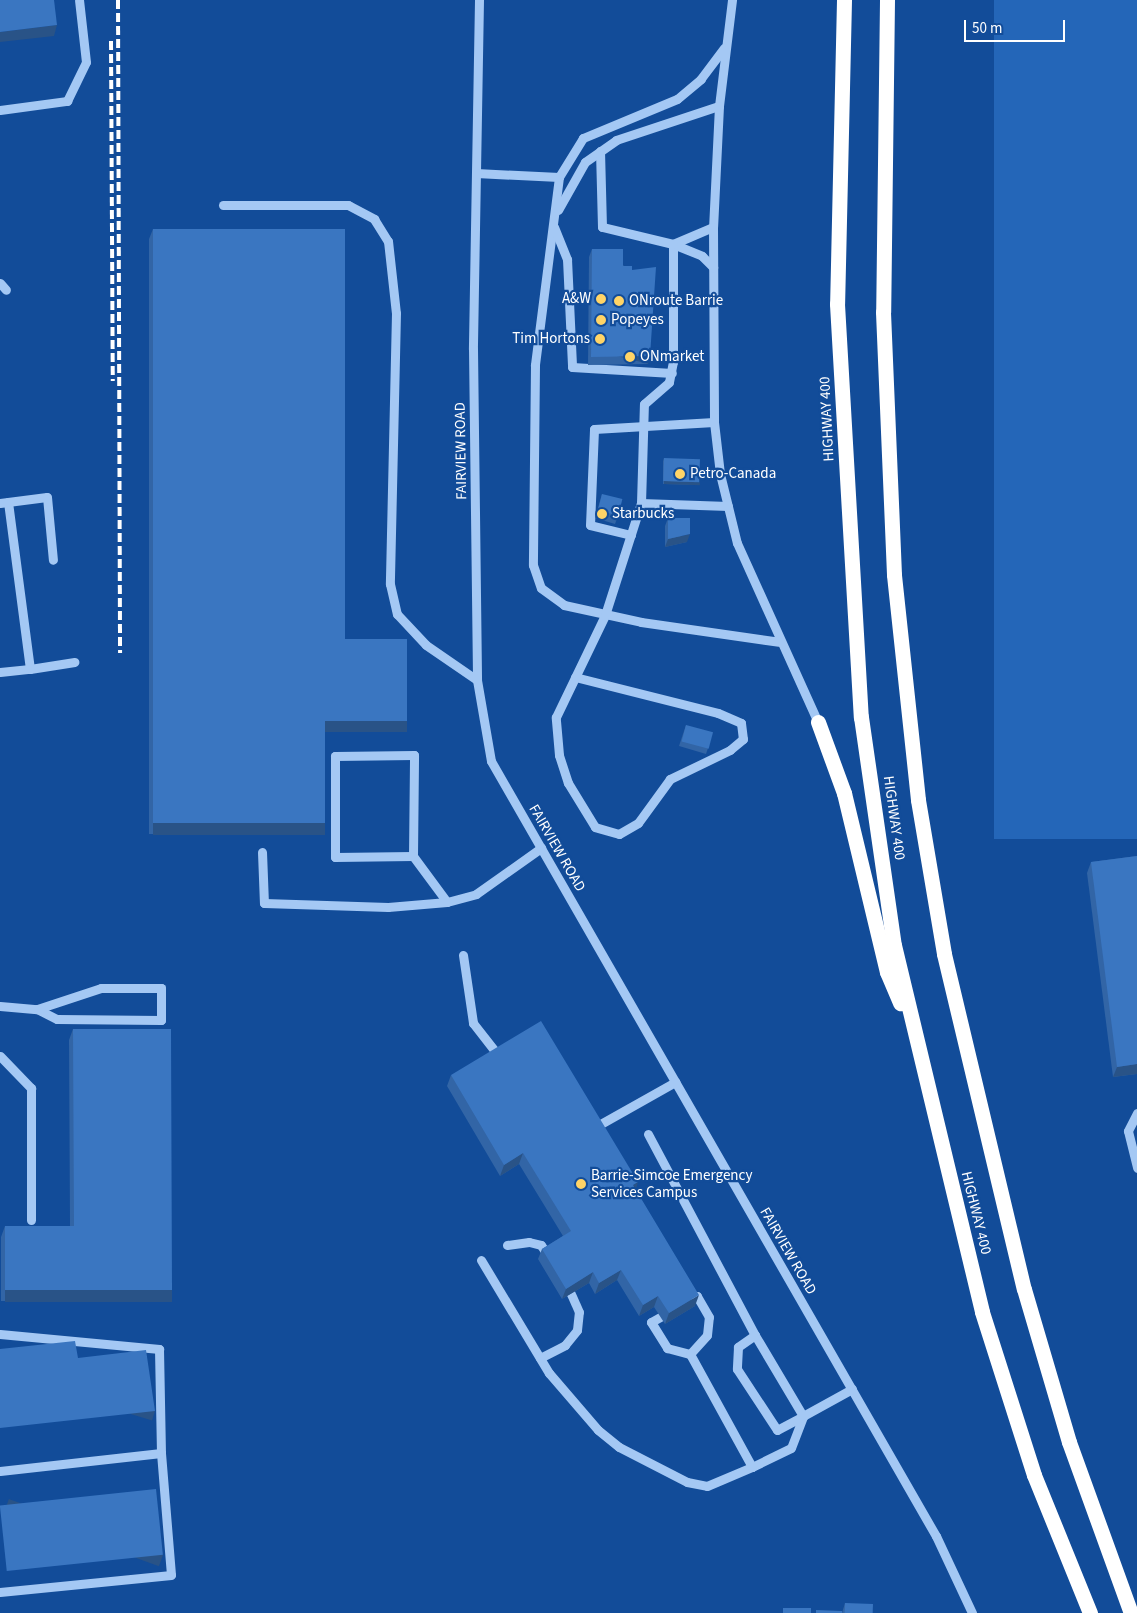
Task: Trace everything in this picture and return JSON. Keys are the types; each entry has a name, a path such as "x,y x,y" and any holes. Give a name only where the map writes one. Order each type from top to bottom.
{"highway":[{"name":"HIGHWAY 400","path":"844,0 837,304 862,717 894,946 915,1041 1006,1392 1090,1613"},
{"name":"HIGHWAY 400","path":"887,0 883,322 894,575 918,800 944,954 1024,1289 1069,1442 1131,1613"},
{"path":"818,722 844,793 887,972 915,1041"}],"street":[{"path":"0,110 66,101 86,62 79,0"},
{"name":"FAIRVIEW ROAD","path":"479,0 476,173 477,680 491,761 936,1536 972,1613"},
{"path":"732,0 724,48 719,106 713,227 714,422 728,506 737,543 779,642 818,722"},
{"path":"724,48 701,79 678,99 584,138 559,177 535,365 533,566 541,588 550,597 606,615 779,642"},
{"path":"555,216 578,170 616,140 719,106"},
{"path":"600,151 602,227 673,244 702,256 712,267"},
{"path":"476,173 559,177"},
{"path":"223,205 348,205 374,219 388,241 396,313 390,584 397,614 426,645 477,680"},
{"path":"554,227 567,259 572,367 672,373"},
{"path":"673,244 713,227"},
{"path":"575,677 718,713 741,723 743,739 730,750 670,778 630,830 606,832 595,828 568,783 554,730 575,677 606,615 641,503 644,404 669,382 672,373 673,244"},
{"path":"631,535 590,525 592,433 598,425 714,422"},
{"path":"30,669 4,503 47,497 53,560"},
{"path":"641,503 728,506"},
{"path":"0,672 74,662"},
{"path":"413,856 335,858 335,756 414,756 413,856 447,902"},
{"path":"262,852 264,903 388,907 447,902 476,894 541,848"},
{"path":"462,955 473,1023 495,1051"},
{"path":"0,1006 37,1009 58,1019 161,1020 161,988 101,988 37,1009"},
{"path":"0,1056 31,1088 31,1220"},
{"path":"597,1126 675,1082"},
{"path":"1137,1112 1128,1131 1137,1168"},
{"path":"648,1134 755,1334 803,1416"},
{"path":"507,1245 529,1242 541,1245 575,1295 577,1330 565,1345 540,1358"},
{"path":"480,1260 540,1358 598,1430 652,1466 707,1486 791,1448 803,1416"},
{"path":"690,1354 707,1335 709,1317 696,1296 651,1322 667,1348 690,1354 752,1467"},
{"path":"0,1334 159,1349 161,1453 171,1575 0,1592"},
{"path":"755,1334 738,1347 737,1369 777,1430 852,1389"},
{"path":"0,1471 161,1453"}],"shaded area":[{"path":"994,0 1137,0 1137,839 994,839"}],"building":[{"path":"0,0 54,0 57,25 0,32"},
{"path":"153,229 345,229 345,639 407,639 407,721 325,721 325,823 153,823"},
{"name":"ONroute Barrie","path":"592,249 623,249 623,266 632,266 632,270 656,267 650,356 591,357"},
{"path":"664,458 700,459 699,482 663,481"},
{"path":"602,494 622,499 618,516 598,510"},
{"path":"668,518 690,518 690,534 668,539"},
{"path":"686,725 713,732 709,749 682,741"},
{"path":"1137,856 1137,1064 1117,1067 1091,862"},
{"name":"Barrie-Simcoe Emergency Services Campus","path":"541,1021 638,1182 633,1185 699,1295 669,1313 658,1296 643,1305 621,1270 599,1283 593,1272 566,1289 542,1249 571,1231 523,1153 504,1165 451,1075"},
{"path":"73,1029 171,1029 172,1290 5,1290 5,1226 74,1226"},
{"path":"75,1341 78,1358 146,1350 155,1411 0,1428 0,1349"},
{"path":"156,1489 163,1555 7,1571 0,1505"},
{"path":"845,1603 873,1604 873,1613 845,1613"},
{"path":"783,1608 811,1608 811,1613 783,1613"},
{"path":"816,1610 842,1611 842,1613 816,1613"}],"railway":[{"path":"118,0 120,653"},
{"path":"111,41 113,381"}],"place":[{"name":"A&W","path":"601,299"},
{"name":"ONroute Barrie","path":"619,301"},
{"name":"Popeyes","path":"601,320"},
{"name":"Tim Hortons","path":"600,339"},
{"name":"ONmarket","path":"630,357"},
{"name":"Petro-Canada","path":"680,474"},
{"name":"Starbucks","path":"602,514"},
{"name":"Barrie-Simcoe Emergency Services Campus","path":"581,1184"}]}
